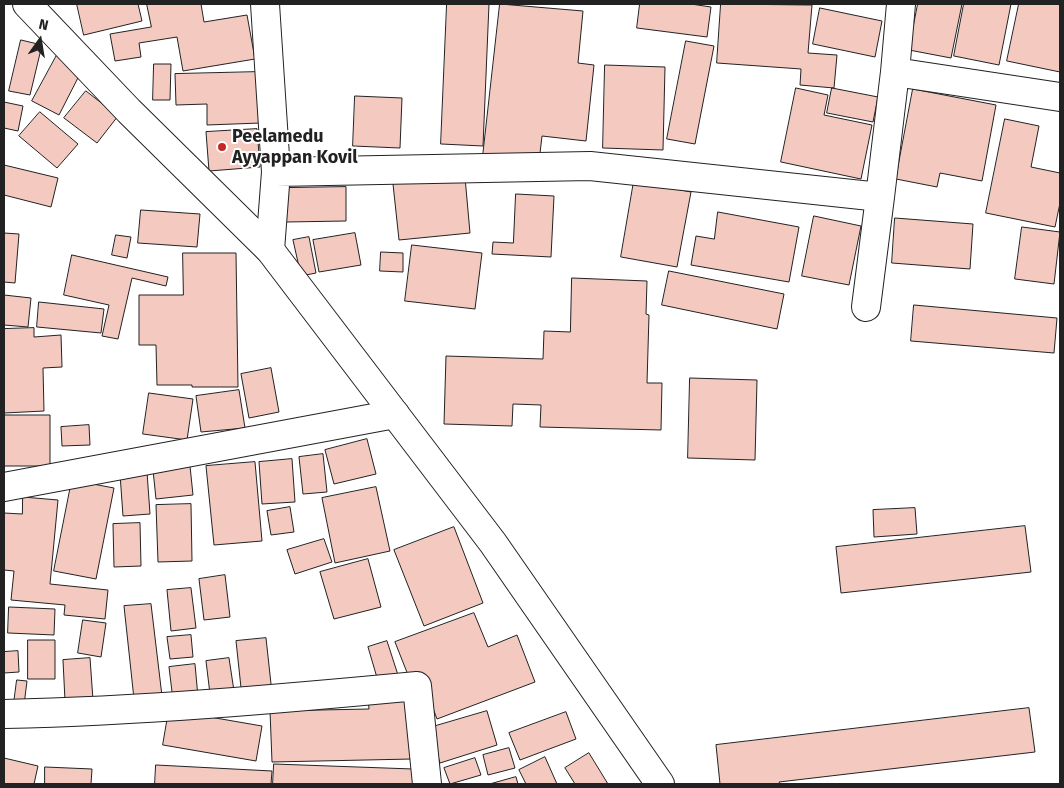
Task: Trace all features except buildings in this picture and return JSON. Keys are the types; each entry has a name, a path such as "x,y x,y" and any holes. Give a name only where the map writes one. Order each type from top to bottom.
{"street":[{"path":"27,4 130,111 270,250 493,543 660,784"},
{"path":"265,4 276,172 270,250"},
{"path":"866,307 895,72 901,4"},
{"path":"895,72 1060,97"},
{"path":"276,172 590,166 880,197"},
{"path":"4,487 395,414"},
{"path":"4,714 73,712 254,701 417,686 428,784"}],"place":[{"name":"Peelamedu Ayyappan Kovil","path":"222,147"}]}
